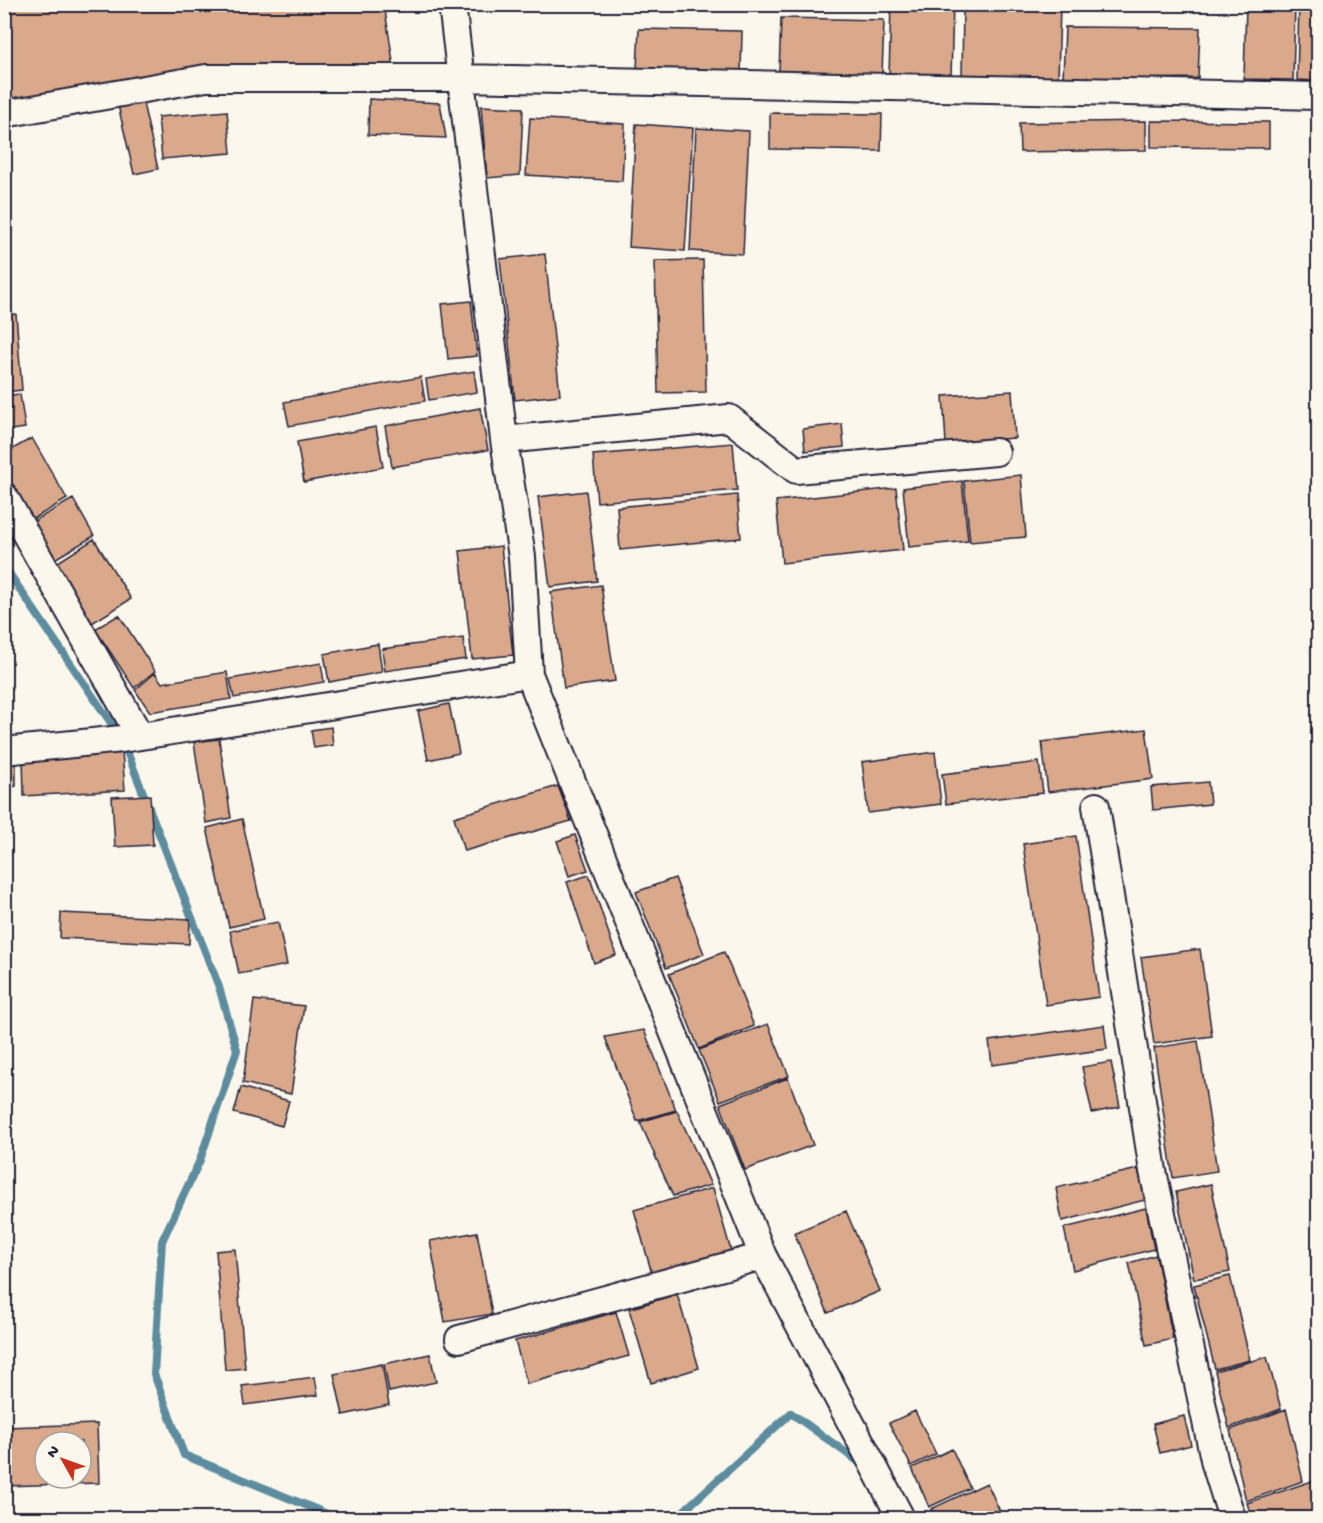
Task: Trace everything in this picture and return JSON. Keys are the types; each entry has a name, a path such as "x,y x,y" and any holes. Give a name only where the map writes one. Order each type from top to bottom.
{"street":[{"path":"452,4 504,440 522,557 530,674 763,1256 902,1518"},
{"path":"4,114 206,78 461,78 1318,96"},
{"path":"504,440 729,418 796,470 996,452"},
{"path":"4,496 140,736"},
{"path":"4,752 122,739 530,674"},
{"path":"1096,806 1153,1171 1215,1464 1232,1518"},
{"path":"459,1339 763,1256"}],"building":[{"path":"4,4 384,4 394,68 197,69 149,75 4,104"},
{"path":"891,4 953,4 951,77 889,76"},
{"path":"963,4 1060,4 1058,80 962,79"},
{"path":"1246,4 1295,4 1293,80 1244,79"},
{"path":"1299,4 1318,4 1318,81 1297,80"},
{"path":"781,18 884,20 882,75 779,72"},
{"path":"1065,27 1200,28 1198,78 1063,80"},
{"path":"639,29 742,31 741,72 637,69"},
{"path":"142,99 158,169 134,174 118,105"},
{"path":"369,99 440,103 446,138 368,135"},
{"path":"481,106 523,108 520,175 487,178"},
{"path":"227,111 231,153 162,159 158,117"},
{"path":"770,113 882,114 881,151 770,149"},
{"path":"530,118 625,124 622,181 526,175"},
{"path":"1146,121 1146,150 1020,152 1019,123"},
{"path":"1151,121 1269,122 1269,148 1151,147"},
{"path":"636,124 693,128 685,251 629,247"},
{"path":"696,128 749,131 743,254 690,251"},
{"path":"545,254 560,395 515,400 500,259"},
{"path":"703,260 706,392 658,393 655,261"},
{"path":"471,301 477,356 448,359 442,304"},
{"path":"16,314 22,390 4,392 4,315"},
{"path":"474,371 477,392 429,400 426,379"},
{"path":"421,377 425,401 289,426 284,402"},
{"path":"1012,391 1015,438 946,443 943,396"},
{"path":"20,394 25,428 4,431 4,396"},
{"path":"480,408 488,450 392,467 385,426"},
{"path":"842,424 844,447 805,451 803,429"},
{"path":"376,427 383,467 304,482 297,442"},
{"path":"32,438 67,499 31,520 4,474 4,454"},
{"path":"733,443 737,490 597,502 593,455"},
{"path":"1021,475 1026,537 970,542 964,481"},
{"path":"962,481 968,541 909,547 903,488"},
{"path":"896,488 903,550 782,563 776,501"},
{"path":"586,491 597,581 550,587 538,497"},
{"path":"737,495 741,538 620,550 617,507"},
{"path":"73,499 94,536 53,560 32,522"},
{"path":"94,539 131,599 92,623 55,564"},
{"path":"501,546 513,655 472,659 460,551"},
{"path":"601,585 615,681 564,688 551,592"},
{"path":"119,615 155,671 134,688 95,629"},
{"path":"463,638 466,659 385,671 382,649"},
{"path":"378,644 382,672 329,682 324,654"},
{"path":"321,663 324,682 234,698 230,679"},
{"path":"227,672 231,699 150,712 135,690 155,673 162,683"},
{"path":"449,704 459,753 428,760 418,711"},
{"path":"331,727 333,745 314,748 311,730"},
{"path":"1146,729 1153,779 1048,792 1042,742"},
{"path":"219,739 231,818 206,823 194,742"},
{"path":"122,751 125,790 24,796 23,757"},
{"path":"935,752 941,804 868,813 862,762"},
{"path":"1039,762 1043,793 946,804 942,774"},
{"path":"16,764 16,786 4,788 4,765"},
{"path":"1208,782 1210,804 1153,810 1151,787"},
{"path":"558,786 571,821 464,851 454,817"},
{"path":"150,795 153,845 115,847 112,797"},
{"path":"242,819 264,919 229,927 207,828"},
{"path":"575,835 588,870 569,876 557,841"},
{"path":"1076,836 1099,997 1046,1005 1023,844"},
{"path":"589,875 616,955 594,963 567,882"},
{"path":"675,878 704,954 666,968 636,892"},
{"path":"61,913 190,919 189,944 60,938"},
{"path":"278,922 287,965 239,974 230,931"},
{"path":"1200,949 1212,1036 1154,1044 1141,957"},
{"path":"724,952 754,1026 699,1049 669,974"},
{"path":"254,1000 304,1006 291,1094 243,1083"},
{"path":"768,1024 789,1076 720,1101 699,1050"},
{"path":"1104,1025 1107,1049 992,1065 989,1041"},
{"path":"644,1030 676,1110 637,1121 605,1037"},
{"path":"1198,1041 1217,1171 1173,1178 1154,1048"},
{"path":"1111,1062 1120,1107 1092,1113 1082,1067"},
{"path":"788,1078 813,1145 745,1170 720,1104"},
{"path":"241,1087 289,1101 282,1126 234,1113"},
{"path":"677,1111 711,1185 673,1196 640,1122"},
{"path":"1138,1169 1145,1200 1062,1221 1056,1188"},
{"path":"1211,1184 1230,1272 1194,1279 1176,1192"},
{"path":"713,1188 731,1251 652,1274 634,1210"},
{"path":"1146,1208 1154,1249 1073,1270 1064,1228"},
{"path":"846,1211 880,1291 828,1313 794,1233"},
{"path":"477,1232 492,1314 445,1322 430,1241"},
{"path":"235,1249 245,1368 225,1370 216,1251"},
{"path":"1156,1255 1173,1339 1146,1345 1129,1263"},
{"path":"1230,1276 1250,1360 1215,1369 1194,1285"},
{"path":"677,1294 699,1368 651,1383 629,1309"},
{"path":"616,1312 629,1356 527,1384 515,1341"},
{"path":"430,1354 436,1382 389,1392 384,1364"},
{"path":"1267,1357 1281,1409 1229,1428 1215,1371"},
{"path":"382,1364 389,1405 343,1415 334,1374"},
{"path":"315,1377 318,1395 245,1405 242,1386"},
{"path":"1286,1409 1303,1481 1246,1501 1230,1430"},
{"path":"915,1411 936,1454 911,1466 889,1423"},
{"path":"1184,1416 1191,1445 1160,1453 1153,1424"},
{"path":"97,1424 99,1483 93,1483 93,1430 33,1430 33,1485 4,1486 4,1427"},
{"path":"952,1449 970,1488 929,1507 912,1468"},
{"path":"1318,1479 1318,1518 1252,1518 1247,1503"},
{"path":"987,1483 1003,1518 935,1518 931,1509"}],"waterway":[{"path":"4,566 122,739 219,987 237,1050 200,1160 162,1241 154,1374 184,1455 337,1518"},
{"path":"676,1518 791,1413 863,1465"}]}
